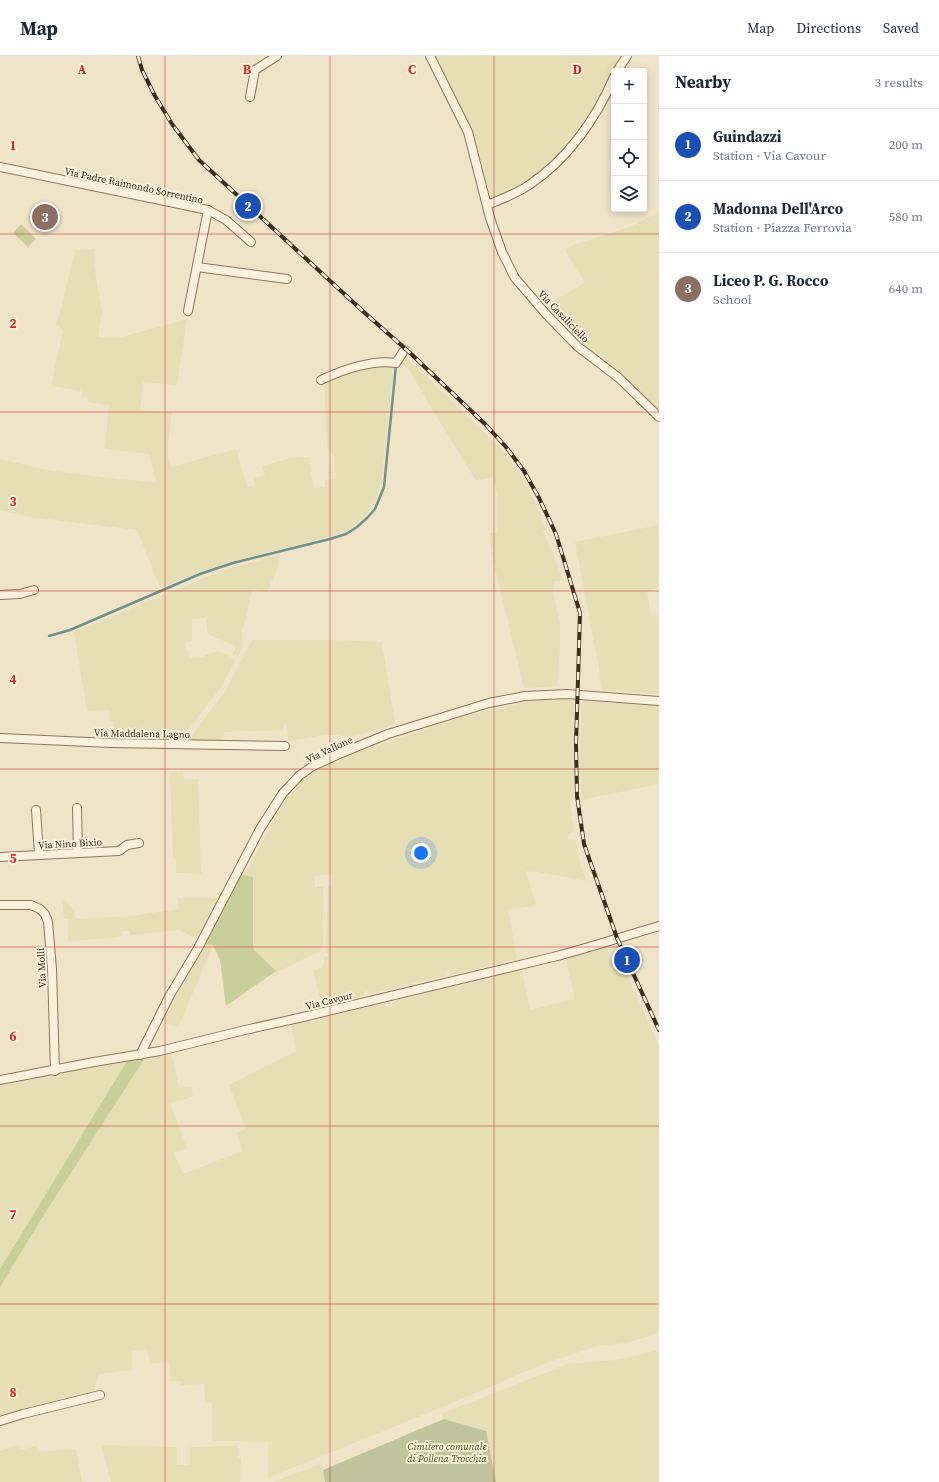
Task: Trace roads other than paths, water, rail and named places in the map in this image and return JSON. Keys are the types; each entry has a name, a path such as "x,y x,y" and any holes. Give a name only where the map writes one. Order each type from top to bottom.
{"street":[{"path":"250,97 255,70 277,56"},
{"name":"Via Casaliciello","path":"430,56 468,132 490,218 502,252 515,278 546,314 577,346 620,378 659,417"},
{"path":"619,68 627,56"},
{"path":"487,205 529,186 543,175 581,137 611,84"},
{"name":"Via Padre Raimondo Sorrentino","path":"0,167 208,210 188,311"},
{"path":"208,210 226,220 251,242"},
{"path":"197,267 287,279"},
{"path":"321,380 349,369 376,364 396,363 403,352"},
{"path":"0,595 20,594 34,590"},
{"name":"Via Vallone","path":"140,1055 170,995 197,950 260,829 283,793 304,772 313,766 339,754 388,734 489,703 525,696 567,694 659,701"},
{"name":"Via Maddalena Lagno","path":"0,738 111,743 285,746"},
{"path":"77,808 78,853"},
{"path":"36,810 39,854"},
{"name":"Via Nino Bixio","path":"0,857 119,851 127,845 139,843"},
{"name":"Via Molli","path":"0,905 20,904 40,909 45,914 48,922 52,969 55,1070"},
{"name":"Via Cavour","path":"0,1080 160,1051 591,948 617,938 659,926"},
{"path":"0,1421 100,1395"}],"waterway":[{"path":"49,636 70,630 200,574 233,563 330,539 346,534 357,527 375,509 384,487 396,365"}],"tunnel":[{"path":"403,352 407,345"}],"railway":[{"path":"138,56 142,70 155,96 172,124 199,160 409,352 485,424 506,447 524,471 539,498 556,534 580,613 576,744 577,796 584,844 617,938 659,1030"}],"place":[{"name":"Madonna Dell'Arco","path":"248,206"},
{"name":"Liceo P. G. Rocco","path":"45,217"},
{"name":"Guindazzi","path":"627,960"}],"park label":[{"name":"Cimitero comunale di Pollena Trocchia","path":"447,1452"}]}
